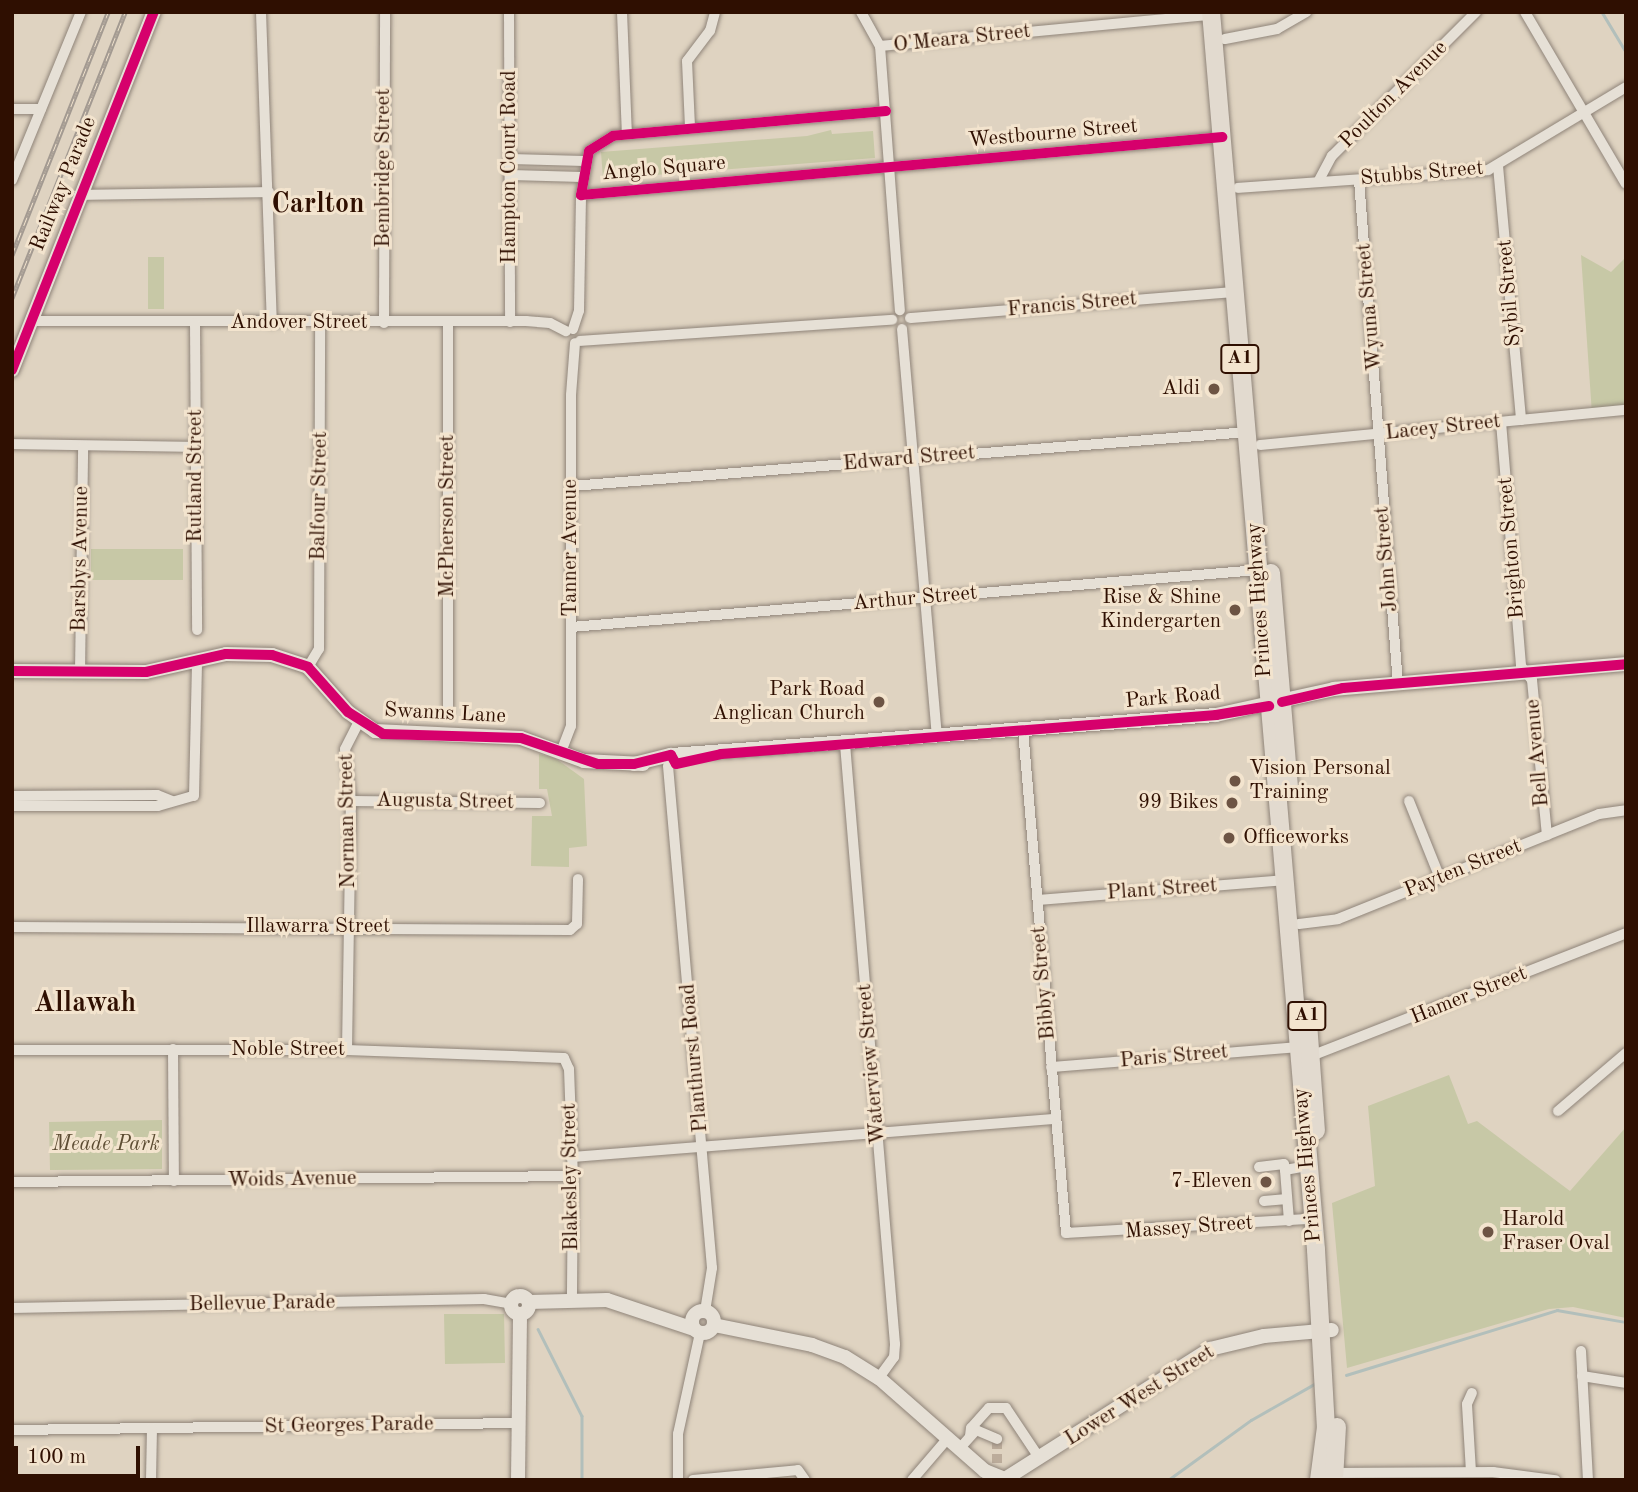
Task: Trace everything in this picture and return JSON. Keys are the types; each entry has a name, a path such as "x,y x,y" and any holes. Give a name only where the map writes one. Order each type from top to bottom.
{"highway":[{"name":"Princes Highway","path":"1215,13 1225,39 1238,188 1259,570 1276,704 1286,880 1304,1051 1326,1331 1327,1476"},
{"name":"Princes Highway","path":"1215,13 1235,292 1253,438 1276,704 1299,924 1307,1166 1326,1331"}],"main road":[{"name":"Railway Parade","path":"12,370 79,195 154,12"},
{"path":"12,671 158,671 226,654 272,655 308,667"},
{"name":"Park Road","path":"561,752 598,764 671,762 721,754 1216,715 1276,704 1320,691 1626,664"},
{"name":"Swanns Lane","path":"308,667 359,721 383,734 521,738 561,752"},
{"name":"Bellevue Parade","path":"520,1307 572,1298 607,1300 662,1314 697,1331"},
{"path":"519,1480 517,1423 520,1307"},
{"path":"697,1331 701,1312 713,1316 714,1325"},
{"name":"Bellevue Parade","path":"662,1314 701,1312"},
{"path":"697,1331 714,1325 823,1348 879,1378 954,1443 996,1474"},
{"name":"Lower West Street","path":"996,1474 1015,1476 1210,1349 1264,1336 1326,1331"}],"street":[{"path":"12,180 81,12"},
{"path":"261,12 272,323"},
{"name":"Bembridge Street","path":"384,323 385,12"},
{"name":"Hampton Court Road","path":"509,12 510,321"},
{"path":"622,12 626,134"},
{"path":"690,127 687,61 710,31 715,12"},
{"path":"861,12 880,47 900,310 892,320"},
{"path":"1225,39 1277,29 1307,12"},
{"name":"Poulton Avenue","path":"1318,182 1332,156 1476,12"},
{"path":"1525,12 1626,184"},
{"name":"O'Meara Street","path":"880,47 1215,13"},
{"name":"Stubbs Street","path":"1238,188 1359,180 1498,166 1626,87"},
{"path":"12,109 41,109"},
{"name":"Anglo Square","path":"886,111 626,134 596,144 584,161 581,195 889,170"},
{"name":"Westbourne Street","path":"889,170 1222,137"},
{"name":"Anglo Square","path":"511,159 584,161"},
{"name":"Sybil Street","path":"1498,166 1521,420"},
{"name":"Anglo Square","path":"511,175 582,177"},
{"name":"Wyuna Street","path":"1359,180 1378,434"},
{"path":"79,195 269,192"},
{"path":"581,195 579,311 566,338 578,342 892,320 902,329"},
{"name":"Francis Street","path":"910,318 1235,292"},
{"path":"900,310 910,318 902,329 937,737"},
{"name":"Andover Street","path":"30,321 510,321 551,323 569,330"},
{"name":"Rutland Street","path":"195,323 197,630"},
{"name":"Balfour Street","path":"308,667 318,649 320,323"},
{"name":"McPherson Street","path":"448,323 448,710"},
{"name":"Tanner Avenue","path":"561,752 571,726 572,486 578,342"},
{"name":"Lacey Street","path":"1253,438 1378,434 1626,410"},
{"name":"Brighton Street","path":"1502,422 1521,666 1527,673"},
{"name":"John Street","path":"1378,434 1398,684"},
{"name":"Edward Street","path":"572,486 914,459 1253,438"},
{"path":"12,444 195,447"},
{"name":"Barsbys Avenue","path":"80,671 83,446"},
{"name":"Arthur Street","path":"571,627 1259,570"},
{"path":"12,806 158,806 194,796 197,660"},
{"name":"Bell Avenue","path":"1527,673 1532,680 1547,835"},
{"name":"Norman Street","path":"347,1050 351,801 345,750 359,721"},
{"name":"Bibby Street","path":"1023,730 1067,1234"},
{"name":"Waterview Street","path":"845,744 895,1344 894,1357 879,1378"},
{"name":"Planthurst Road","path":"671,762 712,1268 701,1312"},
{"path":"12,796 156,795 173,801"},
{"name":"Augusta Street","path":"351,801 540,803"},
{"path":"1409,801 1440,878"},
{"name":"Payten Street","path":"1299,924 1338,919 1599,814 1626,810"},
{"name":"Illawarra Street","path":"12,927 570,930 577,924 578,879"},
{"name":"Plant Street","path":"1038,900 1286,880"},
{"name":"Hamer Street","path":"1304,1051 1626,933"},
{"path":"173,1049 174,1181"},
{"name":"Noble Street","path":"12,1050 347,1050 564,1058"},
{"name":"Paris Street","path":"1051,1067 1304,1051"},
{"path":"1558,1111 1626,1054"},
{"name":"Blakesley Street","path":"564,1058 569,1069 573,1176 572,1298"},
{"path":"571,1157 877,1130 1055,1119"},
{"path":"1259,1167 1284,1164 1289,1221"},
{"path":"1285,1170 1307,1166"},
{"name":"Woids Avenue","path":"12,1182 573,1176"},
{"path":"1264,1200 1287,1199"},
{"name":"Massey Street","path":"1067,1234 1311,1219"},
{"name":"Bellevue Parade","path":"12,1308 484,1299 520,1307"},
{"path":"678,1480 678,1434 697,1331"},
{"path":"1581,1351 1588,1480"},
{"path":"1583,1376 1626,1383"},
{"path":"1471,1472 1467,1404 1472,1393"},
{"path":"970,1436 971,1427 989,1408 1006,1408 1040,1459"},
{"name":"St Georges Parade","path":"12,1430 517,1423"},
{"path":"151,1480 152,1428"},
{"path":"912,1480 954,1443 982,1429 997,1440"},
{"path":"693,1480 798,1470 805,1480"},
{"path":"1327,1476 1471,1472 1555,1480"}],"green space":[{"path":"831,130 832,134 873,131 875,158 603,179 601,152 807,136"},
{"path":"1581,255 1611,272 1626,257 1626,410 1592,414"},
{"path":"148,257 164,257 164,309 148,309"},
{"path":"91,549 183,549 183,580 91,580"},
{"path":"539,754 555,758 584,779 587,846 569,848 569,867 531,866 532,816 552,816 547,789 539,789"},
{"path":"1449,1075 1468,1124 1477,1121 1570,1191 1626,1127 1626,1318 1573,1307 1549,1309 1347,1368 1332,1203 1375,1186 1368,1106"},
{"name":"Meade Park","path":"162,1120 162,1169 50,1170 49,1122"},
{"path":"444,1314 504,1314 505,1363 445,1364"}],"waterway":[{"path":"1602,12 1626,52"},
{"path":"1346,1375 1557,1310 1626,1322"},
{"path":"538,1329 582,1416 582,1480"},
{"path":"1168,1480 1251,1420 1316,1383"}],"tunnel":[{"path":"997,1439 997,1463"}],"railway":[{"path":"12,255 108,12"},
{"path":"12,298 125,12"}],"cycle path":[{"path":"12,370 154,12"},
{"path":"886,111 613,136 589,151 581,195 1222,137"},
{"path":"12,671 146,672 226,654 272,655 308,667 348,712 383,734 521,738 598,764 634,764 671,755 676,764"},
{"path":"1282,702 1343,688 1626,664"},
{"path":"676,764 721,754 1216,715 1269,706"}],"place":[{"name":"Aldi","path":"1214,389"},
{"name":"Rise & Shine Kindergarten","path":"1235,610"},
{"name":"Park Road Anglican Church","path":"879,702"},
{"name":"Vision Personal Training","path":"1235,781"},
{"name":"99 Bikes","path":"1232,803"},
{"name":"Officeworks","path":"1229,838"},
{"name":"7-Eleven","path":"1266,1182"},
{"name":"Harold Fraser Oval","path":"1488,1232"}],"district":[{"name":"Carlton","path":"318,205"},
{"name":"Allawah","path":"85,1004"}]}
